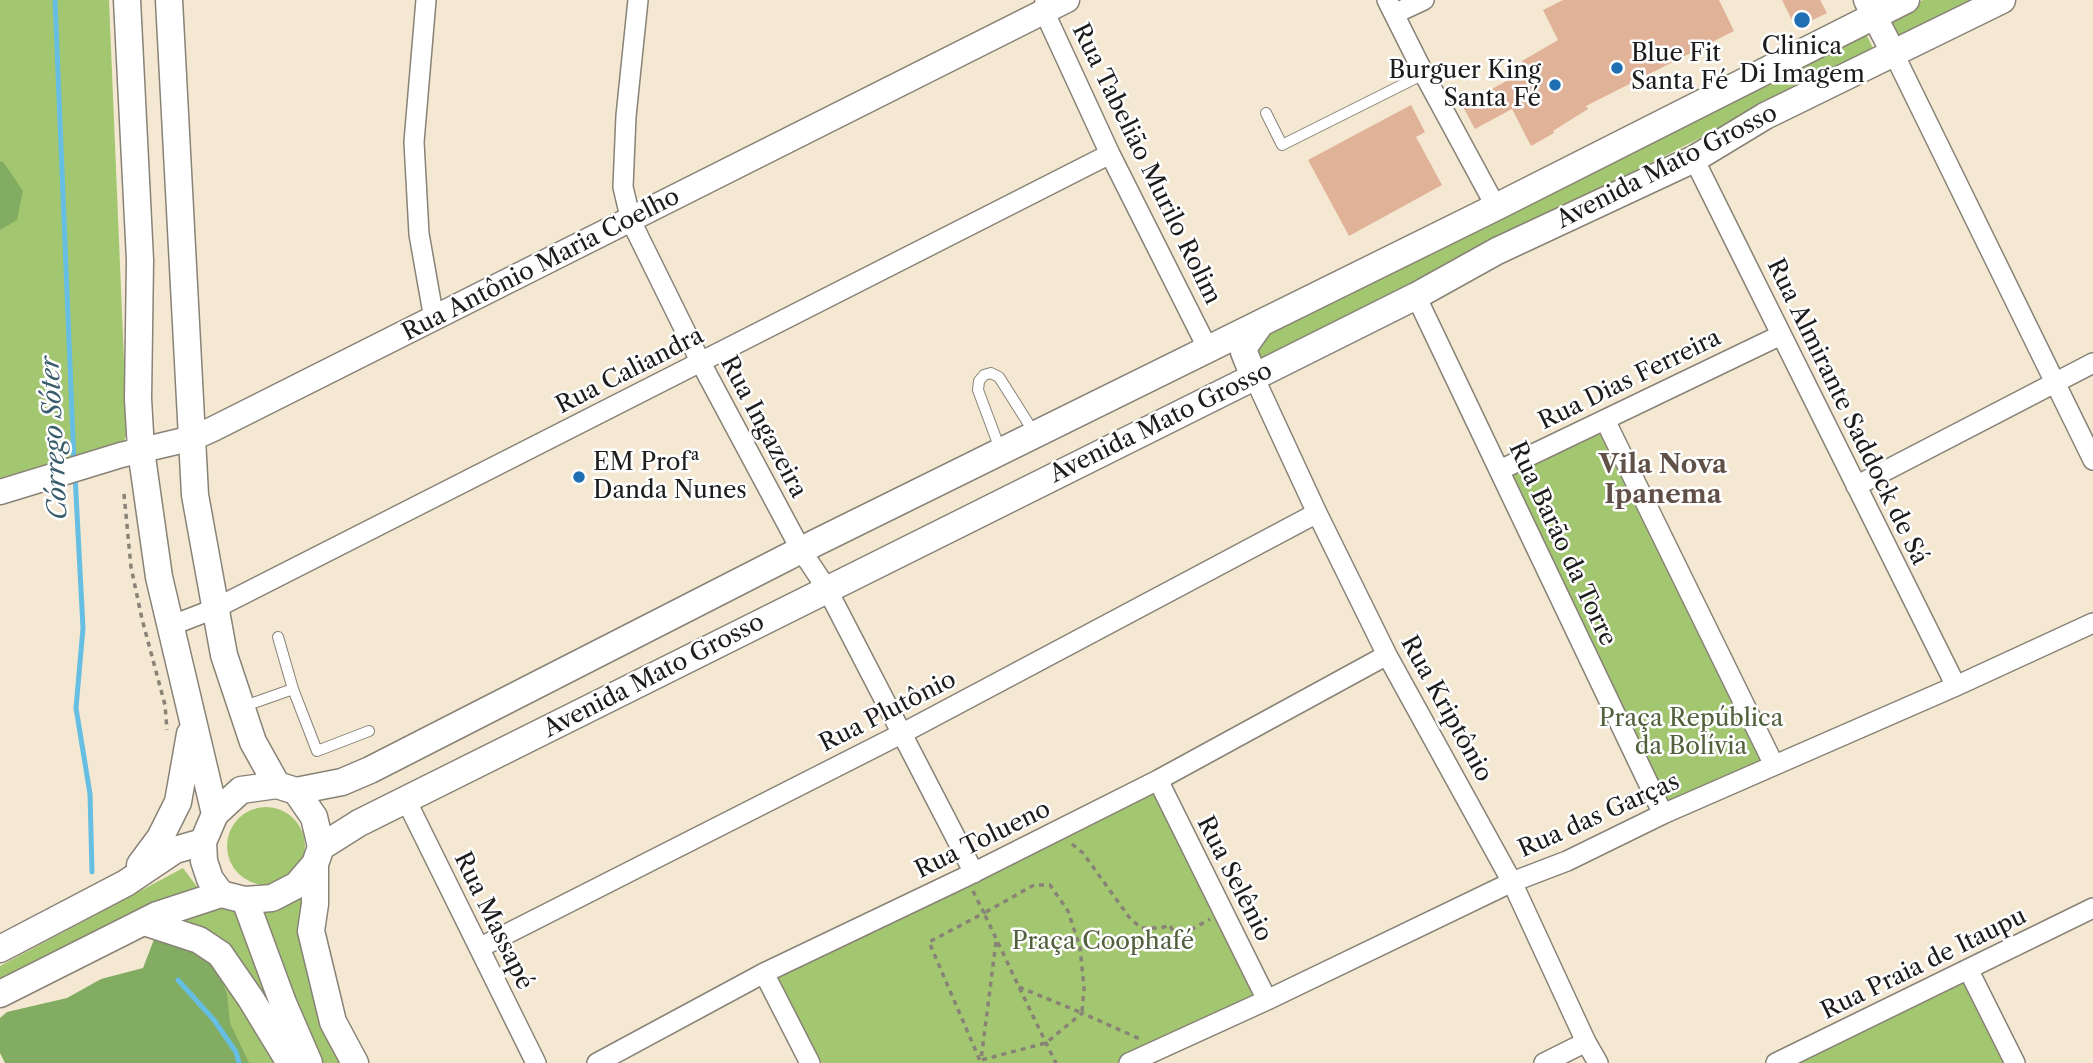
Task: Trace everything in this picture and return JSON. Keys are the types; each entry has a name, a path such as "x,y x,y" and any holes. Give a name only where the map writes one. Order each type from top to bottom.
{"main road":[{"path":"127,0 140,260 138,400 141,450 159,576 215,814"},
{"path":"169,0 195,495 214,608 224,655 253,742 286,788 314,817 318,855 311,931 333,1022 355,1063"},
{"name":"Avenida Mato Grosso","path":"286,788 342,782 370,770 801,550 1496,207 1870,8 1906,0"},
{"name":"Avenida Mato Grosso","path":"318,855 359,823 1416,296 1497,251 1694,159 1765,116 2002,0"},
{"path":"1496,207 1505,233 1497,251"},
{"path":"1254,377 1244,346 1261,323"},
{"path":"126,884 160,838 178,802 192,719"},
{"path":"286,788 241,790 215,814 203,842 204,861 210,878 233,897 278,990 309,1063"},
{"path":"0,949 126,884 175,850 203,842"},
{"path":"0,995 144,922 198,900 272,898 297,885 318,855"},
{"path":"144,922 199,940 220,954 290,1063"}],"street":[{"path":"425,0 414,142 419,234 434,319"},
{"name":"Rua Ingazeira","path":"638,0 623,175 631,221 701,363 801,550 827,589 903,733 970,875"},
{"name":"Rua Antônio Maria Coelho","path":"0,492 141,450 193,438 631,221 1044,6 1067,0"},
{"path":"1424,0 1390,7 1423,74 1496,207"},
{"name":"Rua Tabelião Murilo Rolim","path":"1044,6 1110,154 1208,349"},
{"path":"1870,8 2093,460"},
{"name":"Rua Caliandra","path":"170,626 214,608 1110,154"},
{"name":"Rua Almirante Saddock de Sá","path":"1694,159 1956,686"},
{"name":"Rua Barão da Torre","path":"1416,296 1663,814"},
{"name":"Rua Dias Ferreira","path":"1500,470 1781,335"},
{"path":"1856,486 2093,363"},
{"name":"Rua Kriptônio","path":"1254,377 1387,655 1512,882 1598,1063"},
{"path":"1605,420 1774,765"},
{"name":"Rua Plutônio","path":"479,948 903,733 1317,513"},
{"name":"Rua das Garças","path":"1129,1063 1512,882 1567,861 1663,814 1956,686 2093,622"},
{"name":"Rua Tolueno","path":"597,1063 764,973 970,875 1158,780 1387,655"},
{"name":"Rua Selênio","path":"1158,780 1267,1000"},
{"name":"Rua Massapé","path":"406,800 536,1063"},
{"name":"Rua Praia de Itaupu","path":"1776,1063 2093,908"},
{"path":"1968,969 2015,1063"},
{"path":"764,973 810,1063"},
{"path":"1544,1063 1586,1042"}],"lane":[{"path":"1266,113 1282,145 1423,74"},
{"path":"1000,451 978,390 979,381 984,375 991,373 999,377 1036,434"},
{"path":"278,637 293,690 317,751 369,731"},
{"path":"241,707 293,690"}],"path":[{"path":"1057,831 1083,853 1129,917 1141,928 1170,925 1176,938 1223,912"},
{"path":"970,875 984,913 1056,1063"},
{"path":"1034,885 1049,885 1068,911 1080,947 1084,988 1082,1013 1046,1043 981,1062 929,942 1034,885"},
{"path":"981,1062 996,939"},
{"path":"1019,987 1161,1048"}],"green space":[{"path":"0,0 109,0 127,433 123,443 0,484"},
{"path":"1923,0 1973,0 1879,48 1868,27"},
{"path":"1864,30 1874,50 1245,368 1233,344"},
{"path":"0,161 23,191 17,220 0,230"},
{"name":"Praça República da Bolívia","path":"1605,420 1774,765 1663,814 1500,470"},
{"name":"Praça Coophafé","path":"1158,780 1267,1000 1129,1063 810,1063 764,973"},
{"path":"266,807 281,810 294,818 302,831 305,846 302,861 294,874 281,882 266,885 251,882 238,874 230,861 227,846 230,831 238,818 251,810"},
{"path":"183,868 201,892 0,989 0,966"},
{"path":"309,890 346,1063 233,1063 175,912"},
{"path":"158,929 206,938 227,994 230,1023 249,1063 5,1063 0,1053 0,1018 7,1012 67,998 101,979 143,968"},
{"path":"1968,969 2015,1063 1776,1063"}],"building":[{"name":"Blue Fit Santa Fé","path":"1563,0 1719,0 1734,31 1586,106 1588,109 1531,146 1512,109 1475,129 1462,105 1527,70 1522,61 1558,40 1543,10"},
{"name":"Clinica Di Imagem","path":"1782,0 1820,0 1827,13 1796,28"},
{"path":"1411,105 1425,132 1416,137 1442,185 1349,236 1308,160"}],"waterway":[{"name":"Córrego Sóter","path":"55,0 74,462"},
{"name":"Córrego Sóter","path":"75,475 83,628 76,708 90,794 92,872"},
{"name":"Córrego Sóter","path":"178,980 214,1020 236,1052 239,1063"}],"place":[{"name":"Clinica Di Imagem","path":"1802,20"},
{"name":"Blue Fit Santa Fé","path":"1617,68"},
{"name":"Burguer King Santa Fé","path":"1555,85"},
{"name":"EM Profª Danda Nunes","path":"579,477"}],"district":[{"name":"Vila Nova Ipanema","path":"1663,480"}]}
